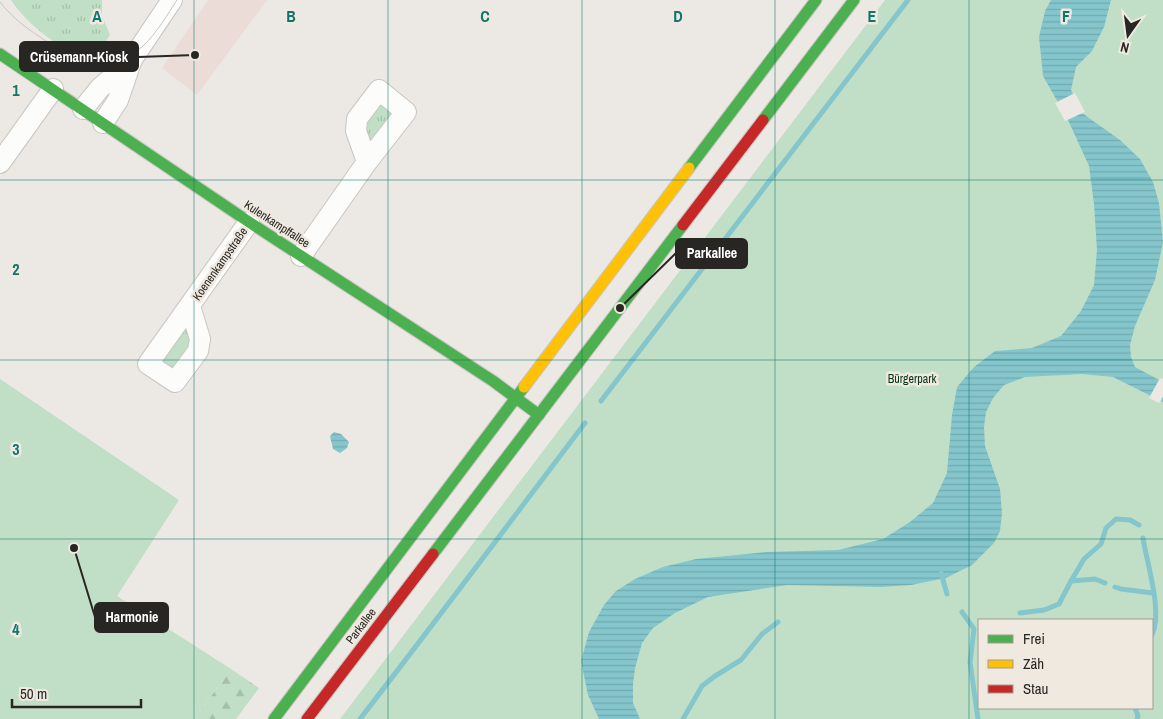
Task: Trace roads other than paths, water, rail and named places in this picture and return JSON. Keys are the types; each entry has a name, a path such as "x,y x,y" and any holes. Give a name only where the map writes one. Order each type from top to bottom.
{"main road":[{"name":"Parkallee","path":"274,719 816,0"},
{"name":"Parkallee","path":"307,719 854,0"},
{"name":"Kulenkampffallee","path":"0,54 249,222 486,376 540,415"}],"street":[{"path":"83,110 100,88 131,61 172,0"},
{"path":"103,123 118,100 131,61"},
{"path":"0,163 53,89"},
{"path":"301,256 367,162"},
{"name":"Koenenkampstraße","path":"190,306 249,222"}],"water":[{"path":"1051,0 1111,0 1104,27 1092,51 1076,67 1071,90 1082,113 1120,140 1140,159 1153,182 1159,203 1163,242 1155,280 1135,326 1130,345 1131,357 1135,367 1163,382 1163,402 1113,377 1082,374 1025,377 1004,385 993,398 986,412 984,427 985,446 1000,489 1002,513 1000,531 994,543 972,565 946,578 911,585 881,587 787,585 708,597 675,613 653,628 642,643 633,684 633,703 640,719 599,719 588,695 581,661 589,632 604,605 616,591 635,579 663,567 696,559 767,552 838,550 883,539 910,522 933,503 947,473 952,415 957,387 974,367 995,351 1032,348 1061,336 1081,311 1094,285 1097,250 1094,204 1089,166 1068,120 1043,76 1039,37 1045,11"},
{"path":"334,432 341,434 349,442 347,448 340,453 333,449 330,436"}],"waterway":[{"path":"601,401 908,0"},
{"path":"360,719 585,423"},
{"path":"1071,581 1084,559 1101,544 1106,528 1116,519 1130,520 1139,525"},
{"path":"1143,538 1155,601 1156,614 1153,632"},
{"path":"941,573 947,594"},
{"path":"1020,613 1044,610 1059,604 1071,581 1095,579 1105,583"},
{"path":"1115,587 1153,593"},
{"path":"962,612 974,629 970,662 978,719"},
{"path":"683,719 702,686 741,660 762,634 778,622"},
{"path":"1135,709 1137,719"}],"tram line":[{"path":"0,2 33,33 58,49 82,60 106,63 131,55 143,46 157,30 177,0"}],"place":[{"name":"Crüsemann-Kiosk","path":"195,55"},
{"name":"Parkallee","path":"620,308"},
{"name":"Harmonie","path":"74,548"}],"park label":[{"name":"Bürgerpark","path":"912,379"}]}
